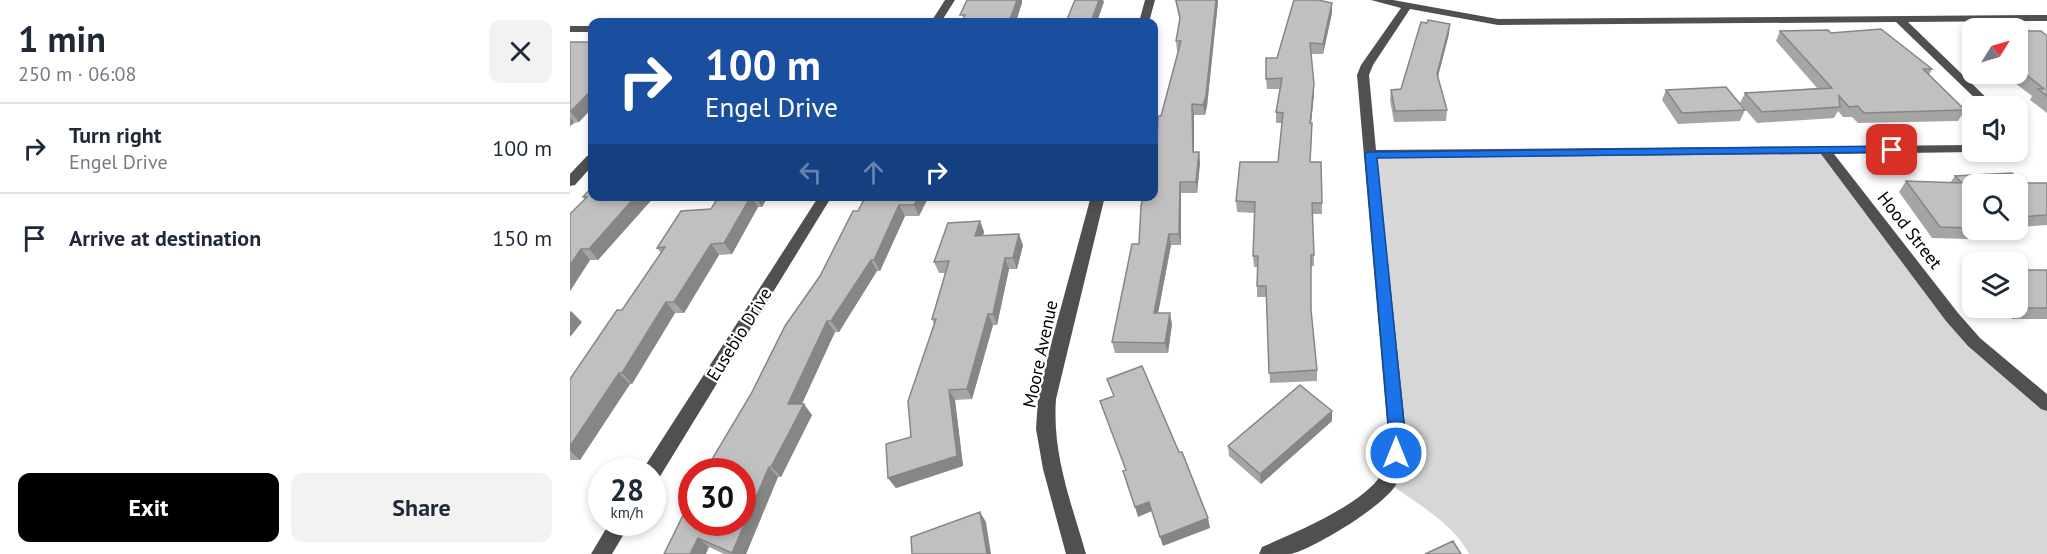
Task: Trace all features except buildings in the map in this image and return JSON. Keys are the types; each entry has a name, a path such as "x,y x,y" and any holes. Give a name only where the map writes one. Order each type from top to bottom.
{"street":[{"path":"939,18 950,0"},
{"path":"1145,18 1150,0"},
{"path":"1376,0 1498,22 2047,18"},
{"path":"1269,554 1319,531 1374,497 1388,483 1393,470 1397,434 1363,75 1367,65 1407,6"},
{"path":"1900,20 1979,96"},
{"path":"570,29 588,29"},
{"path":"1371,154 1962,149"},
{"name":"Hood Street","path":"1824,150 1959,325 1974,342 2047,404"},
{"path":"570,182 588,163"},
{"name":"Eusebio Drive","path":"661,458 823,201"},
{"name":"Moore Avenue","path":"1076,554 1052,469 1045,429 1047,399 1058,348 1097,201"},
{"path":"601,554 612,536"}],"shaded area":[{"path":"1824,150 1952,317 2047,404 2047,554 1469,554 1463,543 1444,524 1388,483 1393,470 1371,154"}],"route":[{"path":"1396,453 1397,434 1371,154 1892,150"}]}
